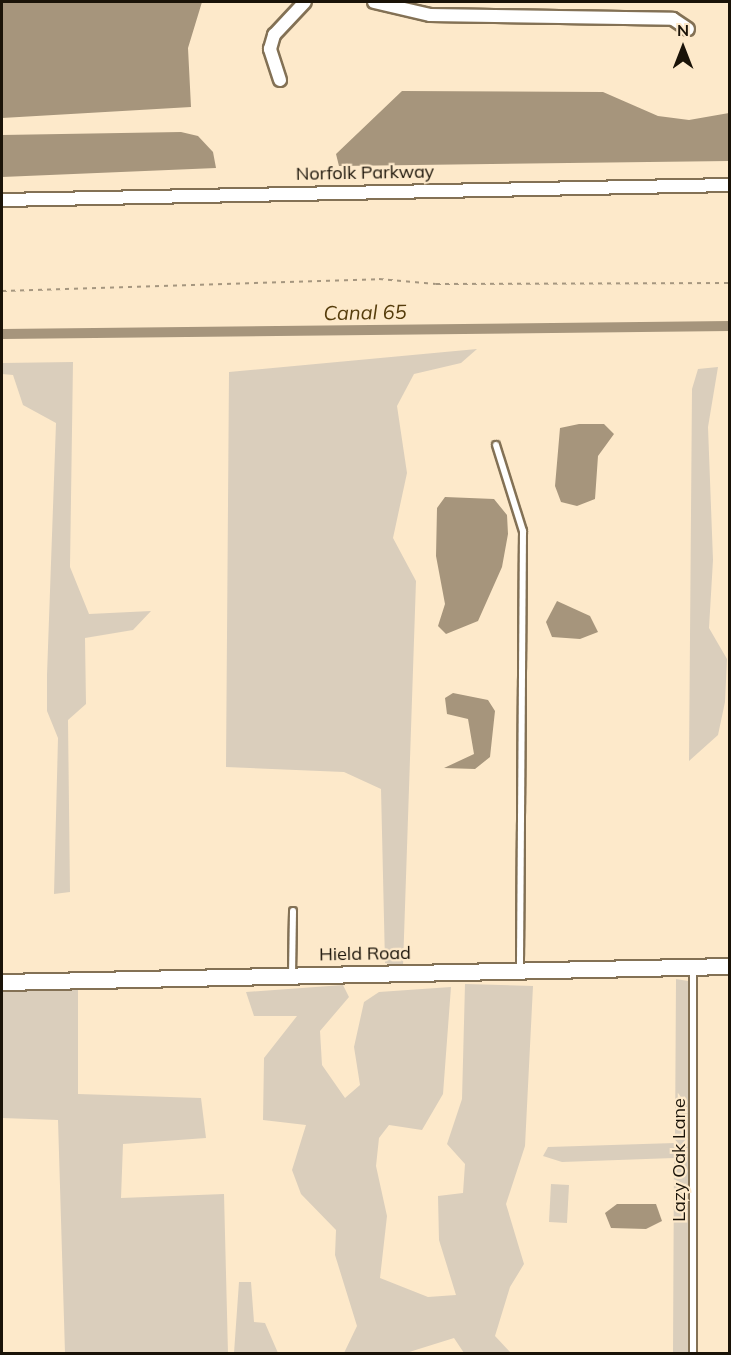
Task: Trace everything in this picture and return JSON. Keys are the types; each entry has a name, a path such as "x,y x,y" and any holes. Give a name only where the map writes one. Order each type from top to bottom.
{"street":[{"path":"280,80 270,49 274,35 305,2"},
{"path":"374,2 430,15 673,19 688,29"},
{"name":"Norfolk Parkway","path":"2,200 729,185"},
{"name":"Hield Road","path":"2,982 729,966"}],"lane":[{"path":"496,445 523,531 520,970"},
{"path":"292,975 293,911"},
{"name":"Lazy Oak Lane","path":"693,966 693,1353"}],"path":[{"path":"2,291 379,279 436,284 729,283"}],"shaded area":[{"path":"2,2 202,2 188,48 191,107 2,118"},
{"path":"402,91 603,92 658,116 689,120 729,113 729,161 339,166 336,154"},
{"path":"181,132 198,136 213,152 216,168 2,177 2,135"},
{"path":"477,349 461,363 414,374 397,406 407,473 393,538 416,581 403,966 385,963 381,789 344,772 226,767 229,372"},
{"path":"73,362 70,567 89,614 151,611 133,630 85,638 86,704 68,720 70,892 54,894 58,738 47,711 47,675 56,423 23,405 13,375 2,374 2,363"},
{"path":"718,367 708,427 713,560 709,628 727,659 725,702 718,735 689,761 692,389 698,369"},
{"path":"579,424 604,424 614,434 598,456 595,499 577,506 561,502 555,486 560,428"},
{"path":"445,497 494,499 507,515 508,534 502,567 478,621 446,634 438,626 445,604 436,556 437,508"},
{"path":"557,601 590,616 598,632 580,639 552,637 546,622"},
{"path":"453,693 488,700 495,711 490,757 475,769 444,768 474,754 468,719 447,714 445,698"},
{"path":"676,979 688,981 688,1354 673,1353 674,1158 562,1162 543,1156 548,1147 675,1143"},
{"path":"465,984 533,986 525,1146 506,1204 524,1264 510,1287 495,1336 511,1353 464,1353 454,1338 406,1353 344,1353 357,1326 335,1255 336,1230 301,1194 292,1170 306,1125 263,1120 264,1058 297,1016 254,1016 246,992 343,985 349,997 320,1031 322,1065 345,1098 360,1085 354,1047 364,1002 379,992 451,987 443,1094 422,1130 389,1125 379,1138 376,1166 387,1216 380,1278 428,1297 456,1295 439,1240 438,1196 463,1193 465,1164 447,1144 462,1099"},
{"path":"78,986 78,1094 201,1098 206,1138 123,1144 121,1198 224,1194 228,1353 65,1353 58,1120 2,1118 2,988"},
{"path":"551,1184 569,1185 567,1223 549,1222"},
{"path":"617,1204 656,1204 662,1221 646,1229 611,1228 605,1213"},
{"path":"239,1282 251,1282 254,1322 265,1323 278,1353 234,1353"}],"waterway":[{"name":"Canal 65","path":"2,334 730,326"}]}
